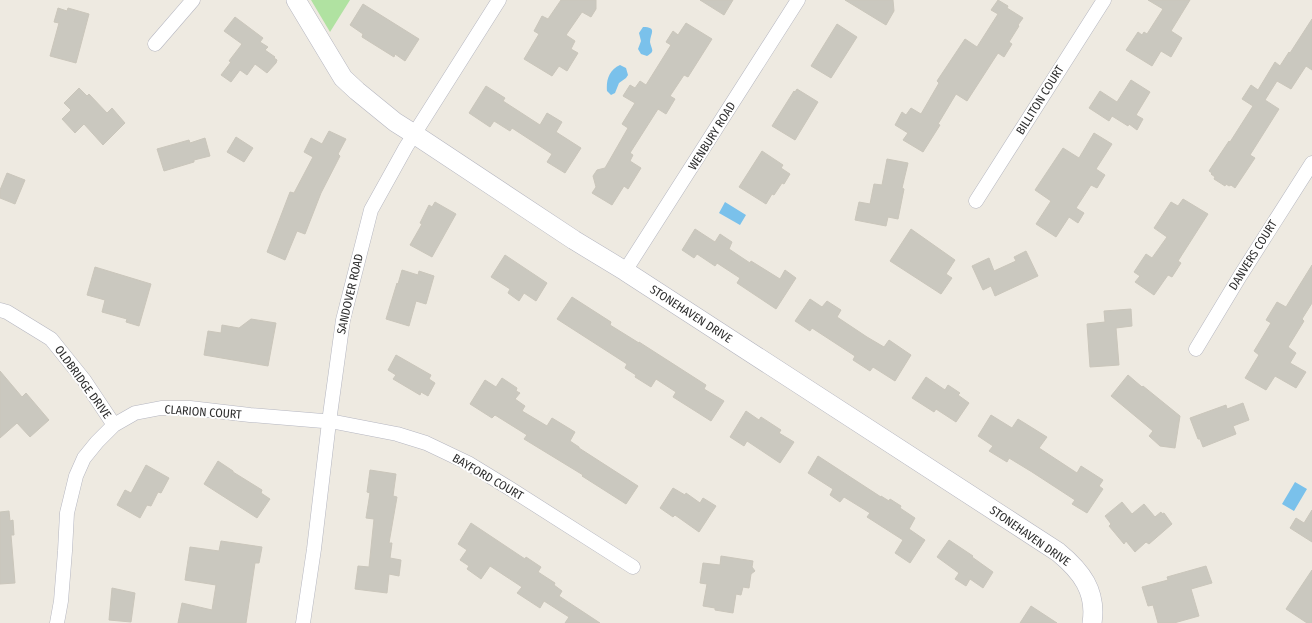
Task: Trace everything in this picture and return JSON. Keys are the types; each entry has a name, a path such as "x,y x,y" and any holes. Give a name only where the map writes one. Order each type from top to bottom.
{"street":[{"path":"155,44 193,0"},
{"name":"STONEHAVEN DRIVE","path":"296,0 343,78 395,122 574,240 625,271 1058,552 1077,569 1087,584 1092,601 1093,619"},
{"name":"SANDOVER ROAD","path":"303,623 343,320 371,210 414,134 499,0"},
{"name":"WENBURY ROAD","path":"625,271 798,0"},
{"name":"BILLITON COURT","path":"976,201 1104,0"},
{"name":"DANVERS COURT","path":"1196,348 1312,162"},
{"name":"OLDBRIDGE DRIVE","path":"0,310 7,312 52,339 84,380 114,425"},
{"name":"CLARION COURT","path":"57,623 64,568 67,512 76,476 84,458 114,425 135,413 161,408 190,408 329,422"},
{"name":"BAYFORD COURT","path":"329,422 397,434 426,443 468,463 633,567"}],"green space":[{"path":"311,0 350,0 330,32"}],"water":[{"path":"643,27 648,27 652,30 650,42 652,51 647,56 641,54 638,49 641,41 639,33"},
{"path":"620,65 626,68 628,75 619,83 615,93 611,95 607,91 608,79 613,70"},
{"path":"725,202 746,215 740,225 719,213"},
{"path":"1295,482 1307,489 1294,511 1282,504"}],"building":[{"path":"561,0 596,0 596,9 591,17 582,12 566,35 575,41 571,49 578,53 567,71 559,66 552,76 524,59 539,34 534,31 542,16 548,19"},
{"path":"700,0 733,0 724,15"},
{"path":"845,0 893,0 894,11 886,25"},
{"path":"998,0 1023,18 1009,42 1012,44 1004,57 998,53 967,101 956,94 923,152 903,140 908,133 895,125 902,112 906,115 911,108 921,114 939,83 937,81 965,39 977,47 998,14 991,10"},
{"path":"1148,0 1190,0 1171,31 1182,38 1171,57 1161,51 1152,66 1126,50 1138,32 1142,35 1144,32 1147,34 1163,9"},
{"path":"363,4 419,39 405,61 395,54 394,57 362,37 363,34 350,25"},
{"path":"58,8 67,11 68,8 89,14 76,63 50,56 59,23 54,22"},
{"path":"235,17 263,38 260,42 268,47 265,50 277,60 267,73 255,64 247,75 240,70 231,82 221,75 242,44 224,31"},
{"path":"1312,19 1312,70 1306,66 1291,89 1277,81 1265,100 1279,109 1250,155 1255,158 1235,188 1226,184 1225,186 1214,179 1215,177 1209,171 1253,106 1242,99 1251,85 1258,90 1275,62 1280,66"},
{"path":"686,23 712,39 688,77 684,75 670,96 675,99 666,114 658,109 630,153 633,155 630,161 641,168 628,189 624,186 612,205 592,193 596,187 593,176 597,170 605,168 628,128 622,124 635,103 623,96 630,85 635,88 640,81 646,85 671,45 666,42 673,31 678,35"},
{"path":"837,24 857,37 831,78 811,66"},
{"path":"1131,80 1150,92 1136,115 1143,119 1137,130 1112,116 1109,121 1089,108 1100,91 1117,102"},
{"path":"486,86 505,98 503,101 540,125 547,113 562,122 556,132 581,148 565,173 547,162 552,154 512,128 510,131 494,121 490,127 469,113"},
{"path":"79,88 87,96 89,94 107,113 112,108 125,123 103,145 84,124 75,133 62,119 71,110 64,103"},
{"path":"797,89 818,102 795,140 772,126"},
{"path":"329,131 346,139 338,154 340,156 321,193 305,234 297,231 285,260 267,252 290,192 294,193 313,157 304,152 311,138 322,144"},
{"path":"1094,133 1112,144 1096,169 1105,175 1097,188 1091,185 1076,208 1084,213 1078,223 1069,217 1056,237 1036,224 1051,201 1035,190 1063,148 1079,158"},
{"path":"236,137 253,148 244,162 227,152"},
{"path":"205,138 210,156 164,171 157,149 189,140 190,143"},
{"path":"762,151 783,165 781,168 790,174 784,184 782,183 774,195 772,194 766,204 739,187"},
{"path":"887,159 908,163 902,188 904,189 898,219 888,217 886,226 855,220 859,202 870,204 874,184 882,185"},
{"path":"7,173 25,180 15,204 0,198 0,190"},
{"path":"1183,199 1208,214 1178,261 1181,263 1172,277 1168,275 1154,295 1135,282 1140,276 1134,272 1146,254 1152,258 1167,237 1154,228 1171,202 1178,206"},
{"path":"435,202 456,214 432,257 410,245 422,224 420,223 429,205 432,207"},
{"path":"695,229 715,242 720,234 732,242 729,249 780,279 785,270 796,278 776,309 737,283 740,278 717,263 715,266 697,254 694,258 682,250"},
{"path":"911,229 955,260 946,274 952,278 941,294 890,261"},
{"path":"1026,251 1038,276 995,296 991,286 983,290 972,266 989,258 994,271 1016,261 1014,257"},
{"path":"505,255 547,283 536,301 524,293 519,301 508,293 510,289 491,277"},
{"path":"1312,265 1312,303 1302,319 1304,321 1288,347 1296,353 1290,363 1306,372 1296,388 1275,376 1266,390 1245,378 1259,355 1254,351 1271,323 1266,320 1277,302 1286,307"},
{"path":"95,267 151,284 139,326 126,322 127,319 102,312 105,300 87,295"},
{"path":"402,270 418,275 419,271 434,276 426,304 416,301 409,326 386,319"},
{"path":"572,297 611,322 610,325 706,385 704,389 724,401 711,421 673,397 676,392 656,379 651,387 635,377 636,375 625,368 627,364 557,319"},
{"path":"810,299 822,307 827,301 841,310 837,317 867,337 884,347 889,340 911,355 895,381 873,367 870,371 853,360 855,356 812,328 810,331 795,321"},
{"path":"1131,309 1132,326 1116,328 1119,365 1090,367 1087,324 1105,322 1104,311"},
{"path":"251,319 276,323 268,366 204,355 208,331 221,333 222,325 239,328"},
{"path":"396,355 431,375 429,379 435,383 428,396 421,392 420,395 393,379 396,375 388,370"},
{"path":"0,371 22,397 26,393 49,420 30,437 17,423 0,438"},
{"path":"1128,375 1180,416 1175,448 1160,446 1149,436 1153,431 1111,396"},
{"path":"926,377 945,390 948,385 960,393 958,395 969,403 956,422 936,409 934,412 912,398"},
{"path":"502,378 517,388 516,391 520,393 515,399 525,406 522,411 547,426 552,418 575,432 570,441 638,486 626,504 524,439 527,435 495,415 492,418 470,404 485,380 496,387"},
{"path":"1243,403 1249,420 1233,426 1236,434 1203,447 1190,418 1226,405 1227,409"},
{"path":"746,411 759,420 761,417 781,430 779,433 794,442 780,463 747,441 744,446 730,437"},
{"path":"991,415 1012,428 1018,419 1047,437 1039,448 1077,473 1081,466 1103,480 1099,486 1103,489 1087,513 1072,504 1075,500 1032,472 1009,458 1007,462 989,451 993,446 978,436"},
{"path":"818,456 881,497 889,501 890,499 901,506 900,508 915,518 909,529 925,540 910,563 895,553 903,540 867,517 870,513 844,497 840,502 830,495 833,489 808,473"},
{"path":"218,461 262,490 261,493 270,499 257,518 204,484"},
{"path":"146,465 169,478 161,493 158,492 151,506 147,505 140,518 117,505 125,490 131,493"},
{"path":"370,470 396,474 393,496 397,497 389,543 392,543 390,558 401,560 399,576 389,574 387,593 355,589 358,566 369,567 374,519 366,518 370,493 367,492"},
{"path":"673,488 685,495 686,493 700,503 703,498 716,506 699,532 675,515 673,517 660,508"},
{"path":"1122,502 1132,514 1144,504 1155,517 1161,512 1162,514 1164,513 1172,524 1149,544 1146,542 1135,552 1126,541 1124,544 1109,526 1111,524 1105,516"},
{"path":"1312,510 1312,542 1290,528 1296,518 1304,523"},
{"path":"9,511 10,521 13,520 14,535 11,535 15,583 0,584 0,512"},
{"path":"471,523 525,559 526,557 541,567 538,572 555,583 554,585 562,591 559,596 600,623 565,623 569,617 544,601 540,608 517,593 522,587 490,566 481,579 467,569 469,566 460,560 467,550 458,544"},
{"path":"949,540 993,572 983,588 970,579 966,586 955,579 959,573 937,557"},
{"path":"221,541 262,547 259,563 255,563 246,623 178,623 182,603 212,610 216,585 185,580 190,547 219,551"},
{"path":"721,556 753,561 752,567 755,571 751,574 749,588 743,587 741,595 736,594 733,613 703,606 707,584 700,583 703,563 720,565"},
{"path":"1206,566 1212,583 1191,589 1199,616 1174,623 1158,623 1153,605 1148,606 1142,587 1168,580 1167,577"},
{"path":"1312,570 1312,623 1307,623 1286,609"},
{"path":"112,588 135,593 131,622 109,620"},
{"path":"1031,606 1057,623 1020,623"}]}
